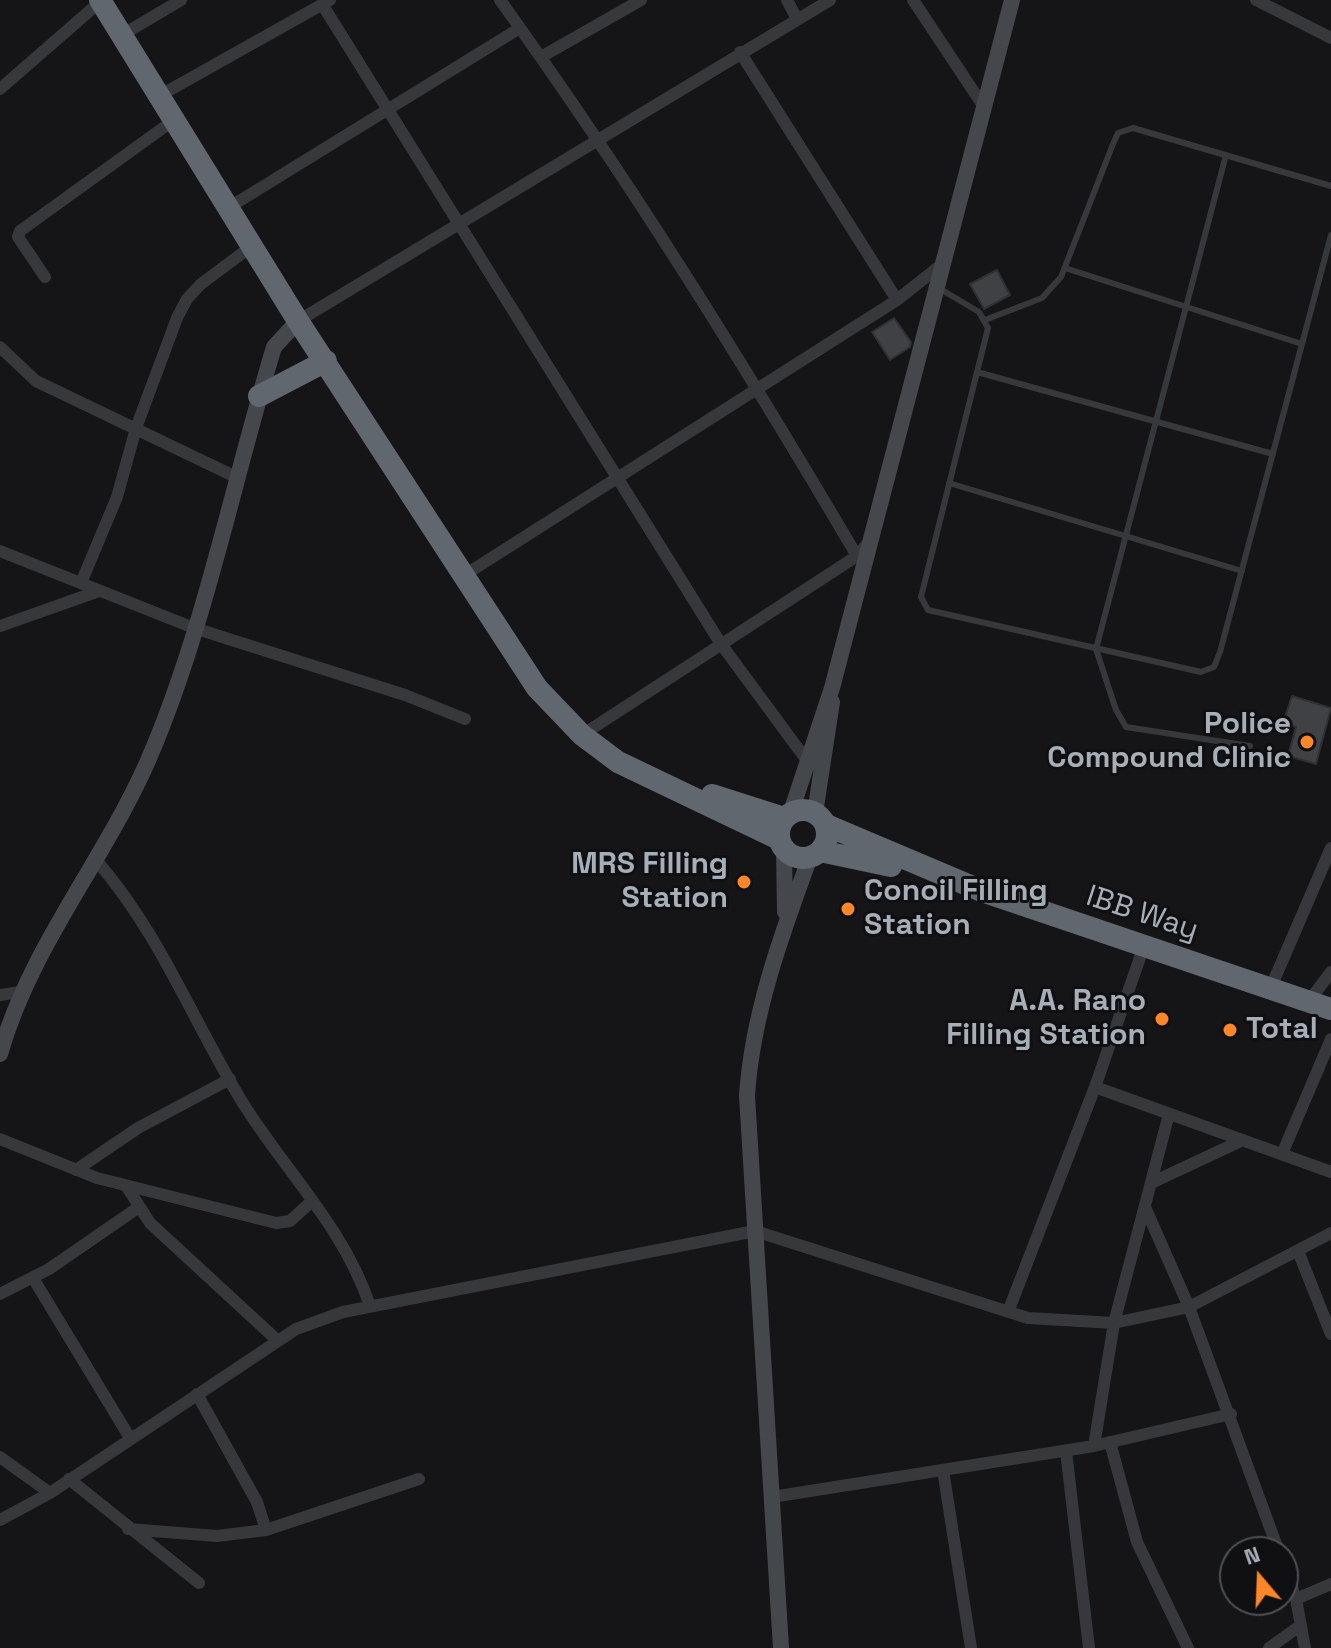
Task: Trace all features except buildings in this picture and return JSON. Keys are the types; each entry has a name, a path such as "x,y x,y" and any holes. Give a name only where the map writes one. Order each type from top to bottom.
{"highway":[{"path":"101,1 298,321 537,688 582,735 618,762 679,790 785,830"},
{"path":"259,396 326,361"},
{"path":"799,809 854,840 920,862 936,873 815,854 792,855 785,830 799,809"},
{"path":"815,854 825,843 821,819"},
{"name":"IBB Way","path":"936,873 1331,1009"}],"street":[{"path":"122,35 181,0"},
{"path":"500,0 597,138 862,550"},
{"path":"541,57 641,0"},
{"path":"787,0 797,19"},
{"path":"0,1054 20,992 96,860 156,742 194,628 274,347 298,321 830,0"},
{"path":"913,0 984,107"},
{"path":"821,819 832,688 862,550 937,287 1012,0"},
{"path":"0,89 101,1"},
{"path":"1260,1 1331,38"},
{"path":"159,96 326,2 387,110 616,479 721,644 808,762"},
{"path":"228,208 520,28"},
{"path":"740,52 897,300"},
{"path":"45,277 18,237 20,231 174,120"},
{"path":"81,583 117,497 136,428 187,299 252,246"},
{"path":"463,576 897,300 941,265"},
{"path":"0,347 36,381 238,478"},
{"path":"582,735 862,550"},
{"path":"0,551 194,628 405,695 465,719"},
{"path":"0,626 99,591"},
{"path":"785,927 785,830 819,718 832,688"},
{"path":"1271,987 1331,848"},
{"path":"781,1648 747,1096 749,1060 785,927 815,854"},
{"path":"96,860 127,896 230,1079 350,1255 370,1306"},
{"path":"1008,1312 1095,1087 1144,946"},
{"path":"1309,1001 1331,972"},
{"path":"0,995 20,992"},
{"path":"1282,1154 1331,1039"},
{"path":"76,1170 138,1128 230,1079"},
{"path":"1095,1087 1331,1172"},
{"path":"1094,1446 1114,1323 1169,1114"},
{"path":"0,1139 127,1187 276,1223 290,1221 312,1201"},
{"path":"1151,1183 1243,1140"},
{"path":"127,1187 150,1223 278,1341"},
{"path":"0,1294 33,1278 139,1207"},
{"path":"1145,1207 1231,1414 1273,1536"},
{"path":"0,1520 50,1493 278,1341 321,1319 370,1306 755,1231 1008,1312 1053,1322 1114,1323 1189,1307 1331,1233"},
{"path":"1298,1251 1331,1334"},
{"path":"33,1278 130,1438"},
{"path":"197,1394 251,1490 266,1530"},
{"path":"772,1497 1094,1446 1231,1414"},
{"path":"1110,1442 1137,1542 1188,1648"},
{"path":"1066,1451 1089,1648"},
{"path":"0,1457 50,1493"},
{"path":"943,1470 971,1648"},
{"path":"69,1479 199,1583"},
{"path":"128,1529 217,1536 266,1530 419,1479"},
{"path":"1299,1598 1331,1584"},
{"path":"1299,1615 1305,1648"},
{"path":"1269,1648 1301,1625"}],"lane":[{"path":"985,320 1042,298 1065,268 1118,133 1133,128 1331,186"},
{"path":"1226,155 1096,649 1116,710 1126,727 1250,746"},
{"path":"937,287 979,312 988,328 921,597 928,610 1201,672 1214,667 1331,235"},
{"path":"1065,268 1302,344"},
{"path":"977,372 1273,454"},
{"path":"949,483 1242,571"}],"place":[{"name":"Police Compound Clinic","path":"1307,742"},
{"name":"MRS Filling Station","path":"744,882"},
{"name":"Conoil Filling Station","path":"848,909"},
{"name":"A.A. Rano Filling Station","path":"1162,1019"},
{"name":"Total","path":"1230,1030"}]}
